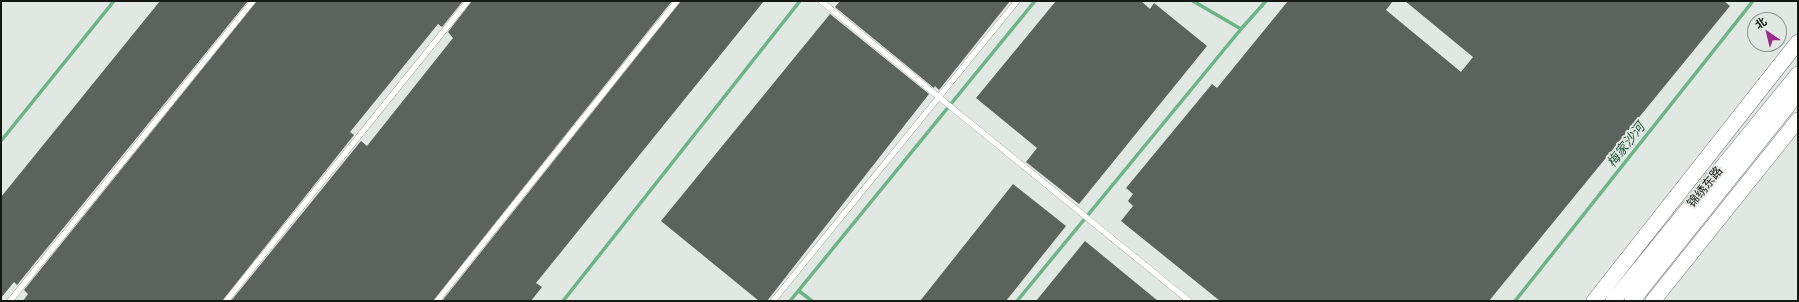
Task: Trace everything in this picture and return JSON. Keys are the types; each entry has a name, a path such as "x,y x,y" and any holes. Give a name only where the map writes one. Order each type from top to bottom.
{"main road":[{"path":"1594,301 1798,42"},
{"name":"锦绣东路","path":"1613,301 1798,74"},
{"name":"锦绣东路","path":"1632,301 1798,93"},
{"path":"1653,301 1798,120"}],"lane":[{"path":"10,301 253,1"},
{"path":"226,301 468,1"},
{"path":"436,301 676,1"},
{"path":"821,1 1189,301"},
{"path":"773,301 1017,1"}],"building":[{"path":"160,1 248,1 17,285 14,282 1,298 1,197"},
{"path":"257,1 463,1 442,27 438,24 350,132 354,135 222,301 23,301 28,294 24,290"},
{"path":"472,1 672,1 433,301 231,301 361,141 367,146 453,38 448,32"},
{"path":"681,1 764,1 536,283 542,287 531,301 442,301"},
{"path":"840,1 1010,1 939,90 935,86 934,88 835,7"},
{"path":"1056,1 1141,1 1150,9 1154,3 1207,46 1079,204 1026,162 1037,148 976,98"},
{"path":"1288,1 1393,1 1386,10 1461,72 1473,57 1405,1 1724,1 1730,6 1489,301 1220,301 1121,221 1133,206 1128,201 1133,194 1126,188 1212,84 1217,88"},
{"path":"830,14 929,94 767,301 759,301 661,221"},
{"path":"1013,184 1066,226 1006,301 920,301"},
{"path":"1085,241 1158,301 1036,301"}],"waterway":[{"path":"1,141 114,1"},
{"path":"563,301 800,1"},
{"path":"790,301 1035,1"},
{"path":"1193,1 1241,29 1266,1"},
{"name":"梅家沙河","path":"1515,301 1753,1"},
{"path":"1017,301 1241,29"},
{"path":"799,291 812,301"}]}
